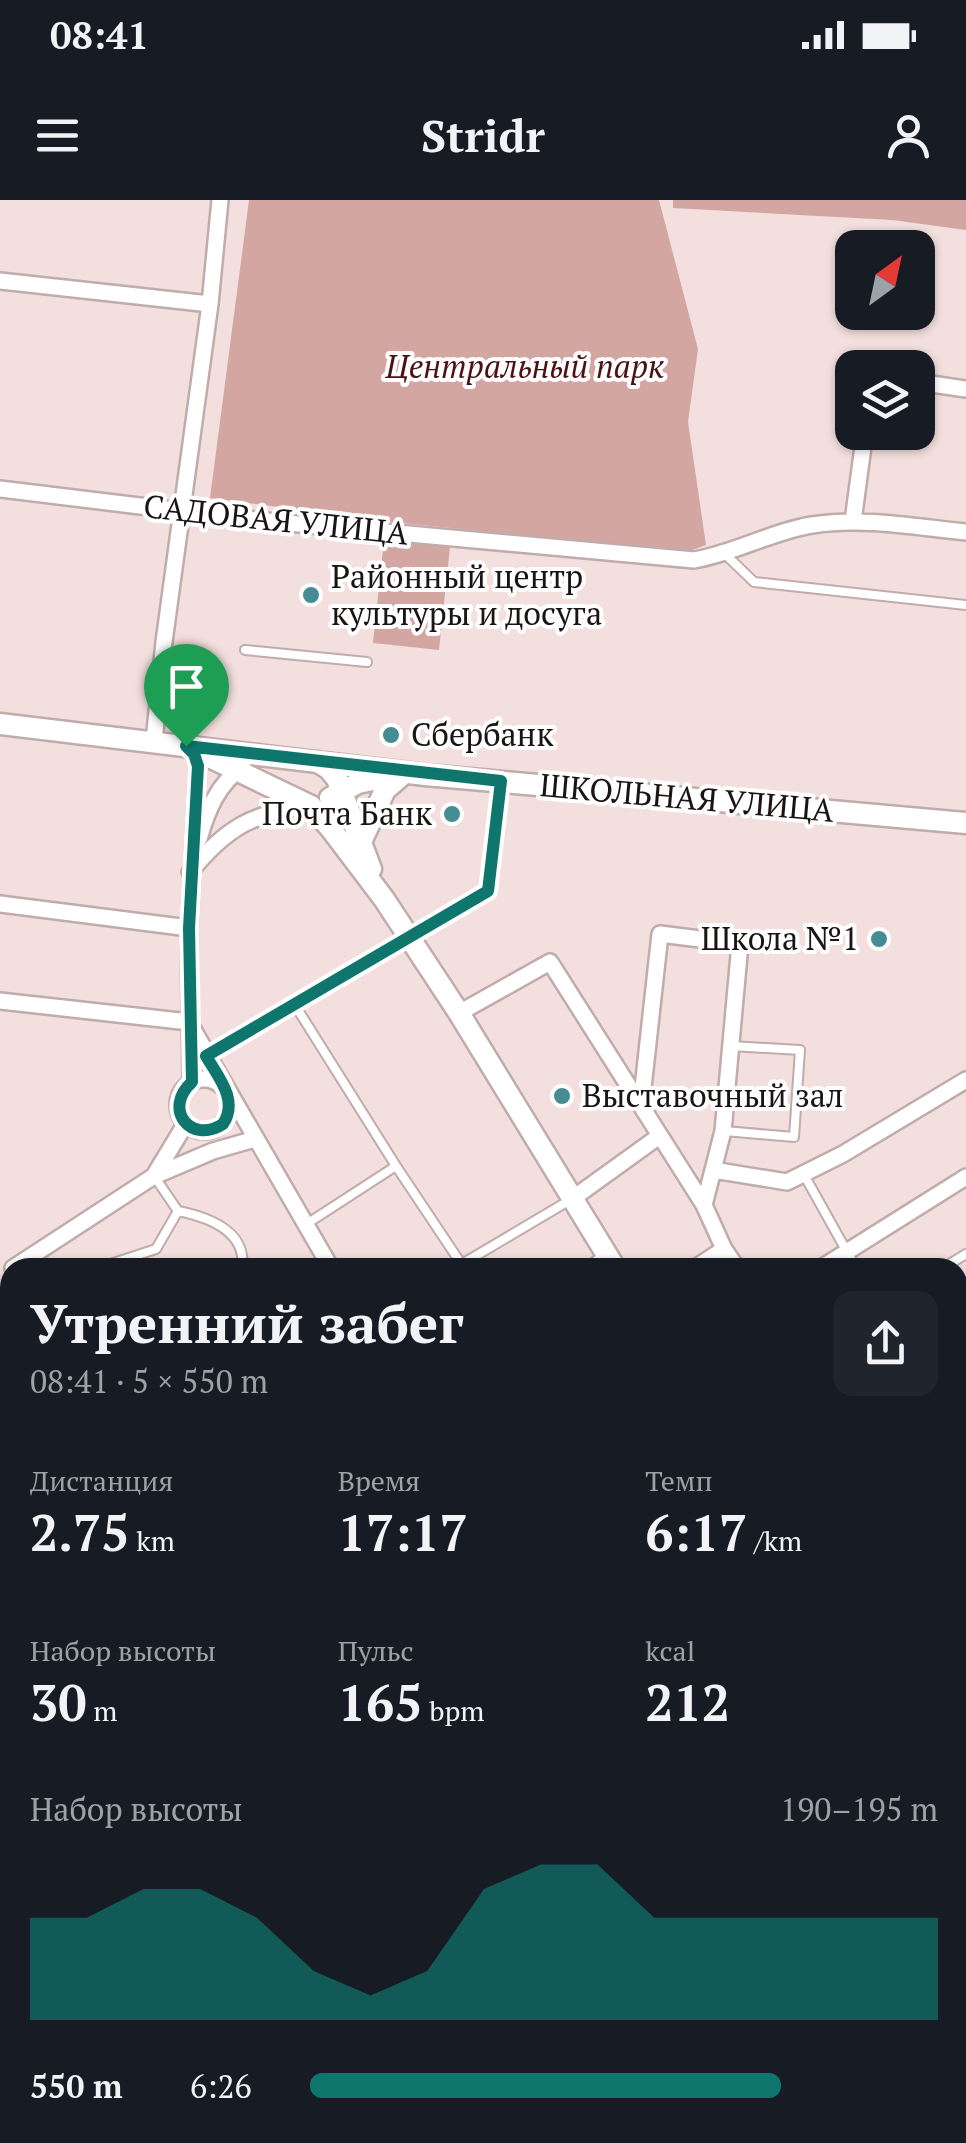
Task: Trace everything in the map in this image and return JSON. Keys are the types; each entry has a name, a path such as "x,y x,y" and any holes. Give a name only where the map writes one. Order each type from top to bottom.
{"street":[{"path":"154,742 161,642 210,304 220,200"},
{"path":"0,280 210,304"},
{"path":"935,384 966,389"},
{"path":"852,521 862,450"},
{"name":"САДОВАЯ УЛИЦА","path":"0,490 182,512 694,560 726,555 808,526 852,521 966,532"},
{"path":"0,724 186,746 305,802"},
{"path":"186,746 198,766 190,872 192,1082"},
{"name":"ШКОЛЬНАЯ УЛИЦА","path":"186,746 408,773 966,823"},
{"path":"190,872 206,812 221,788 237,770 264,754"},
{"path":"382,896 330,768 318,762 304,765 296,773 293,785 382,896 459,1013 608,1258"},
{"path":"190,872 214,843 240,824 358,784 408,773"},
{"path":"360,842 385,790 408,773"},
{"path":"0,904 189,928"},
{"path":"641,1106 660,934 740,944 723,1131 704,1205"},
{"path":"459,1013 550,962 704,1205 730,1258"},
{"path":"0,1001 189,1022"},
{"path":"189,1022 325,1258"},
{"path":"213,1150 223,1124 230,1105 228,1094 221,1085 204,1079 192,1082 181,1093 178,1103 186,1123 196,1130 208,1131 223,1124 254,1138"},
{"path":"713,1170 787,1182 966,1080"},
{"path":"154,1176 186,1123"},
{"path":"572,1199 658,1136"},
{"path":"27,1258 154,1176 213,1150 254,1138"},
{"path":"837,1258 966,1177"},
{"path":"710,1258 724,1249"}],"lane":[{"path":"726,555 754,582 966,605"},
{"path":"244,650 367,662"},
{"path":"206,1056 488,891 501,781"},
{"path":"293,1002 458,1258"},
{"path":"723,1131 794,1136 800,1050 731,1046"},
{"path":"305,1225 396,1166"},
{"path":"804,1174 850,1258"},
{"path":"154,1176 178,1211 207,1216 232,1235 242,1249 242,1258"},
{"path":"476,1258 572,1199"},
{"path":"129,1258 156,1249 178,1211"}],"green space":[{"name":"Центральный парк","path":"249,200 659,200 698,349 688,422 706,545 687,552 392,522 210,498"},
{"path":"673,200 966,200 966,230 892,220 673,208"},
{"path":"384,540 450,547 439,650 373,643"}],"place":[{"name":"Районный центр культуры и досуга","path":"311,595"},
{"name":"Сбербанк","path":"391,735"},
{"name":"Почта Банк","path":"452,814"},
{"name":"Школа №1","path":"879,939"},
{"name":"Выставочный зал","path":"562,1096"}],"route":[{"path":"186,746 501,781 488,891 206,1056 228,1094 230,1105 223,1124 208,1131 196,1130 186,1123 178,1103 181,1093 192,1082 190,874 198,766 186,746"}]}
